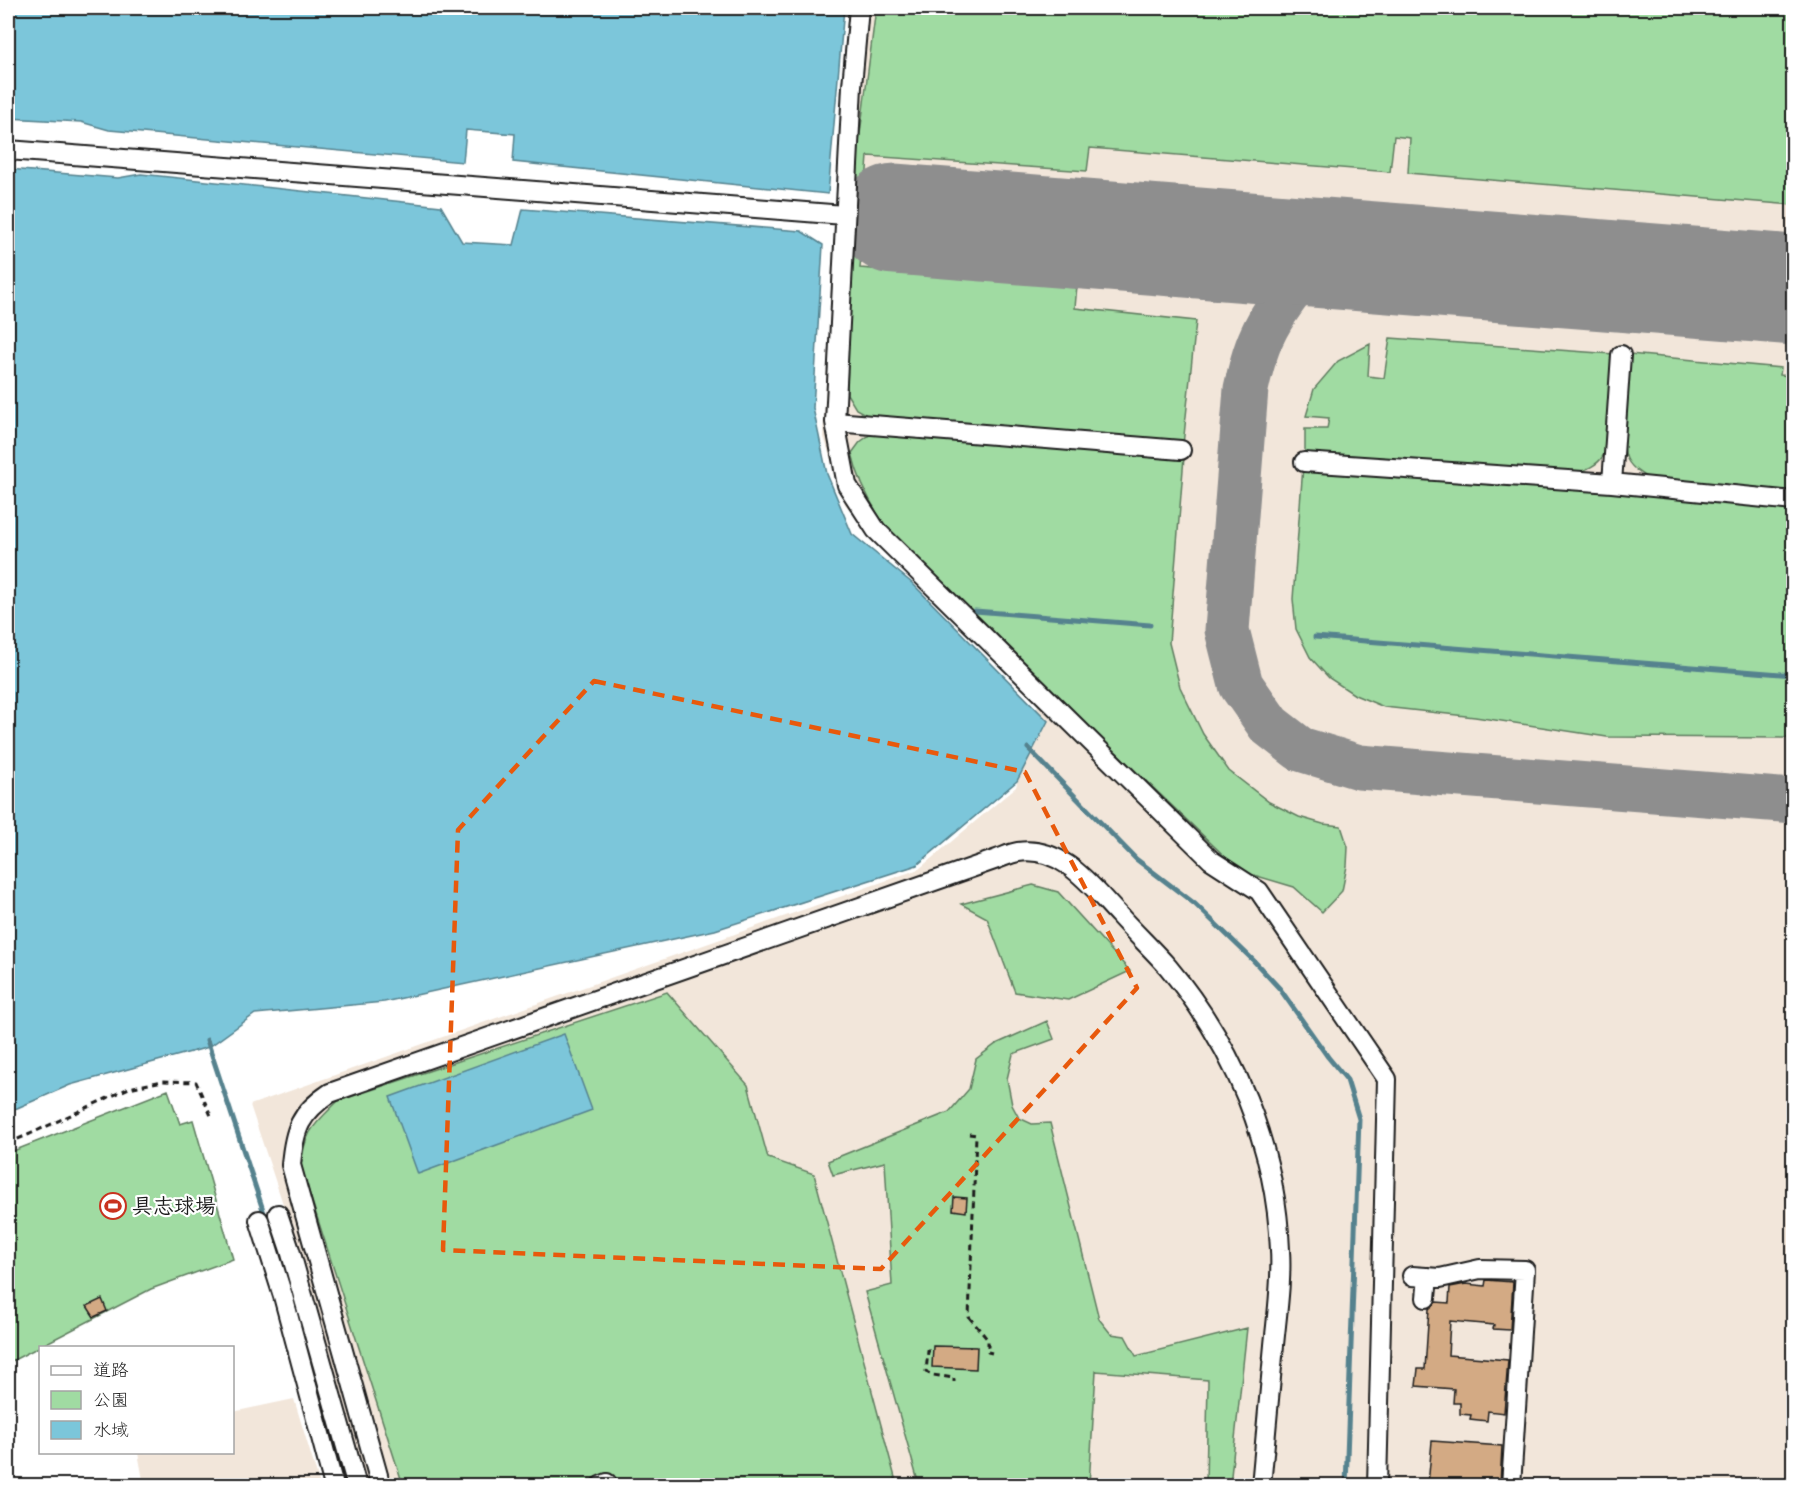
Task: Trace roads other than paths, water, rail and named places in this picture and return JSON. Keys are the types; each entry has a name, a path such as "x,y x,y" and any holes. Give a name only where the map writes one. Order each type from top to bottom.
{"street":[{"path":"859,8 844,215 834,422 847,485 876,530 1211,860 1259,891 1387,1079 1377,1485"},
{"path":"8,150 844,215"},
{"path":"1612,483 1621,355"},
{"path":"834,422 1181,450"},
{"path":"1304,462 1612,483 1794,501"},
{"path":"381,1485 291,1165 293,1139 314,1104 330,1093 1018,852 1035,852 1056,858 1075,870 1168,967 1210,1024 1254,1113 1264,1145 1275,1196 1280,1250 1278,1301 1261,1485"},
{"path":"278,1214 357,1485"},
{"path":"258,1220 283,1296 334,1485"},
{"path":"1426,1298 1420,1277 1440,1278 1480,1269 1525,1270 1510,1485"},
{"path":"600,1485 608,1485"}],"water":[{"path":"8,8 844,8 828,194 513,162 515,134 466,130 463,162 109,130 81,122 8,118"},
{"path":"8,169 118,178 141,174 441,206 462,242 514,245 523,209 801,231 823,245 813,408 827,474 852,534 912,583 1048,721 1017,781 917,865 715,930 384,1002 255,1014 209,1047 70,1085 8,1112"},
{"path":"564,1034 592,1110 418,1174 390,1097"}],"waterway":[{"path":"975,611 1150,625"},
{"path":"1315,637 1794,675"},
{"path":"1028,748 1136,859 1195,904 1253,960 1280,989 1347,1080 1359,1119 1346,1486"},
{"path":"207,1040 266,1219"}],"place":[{"name":"具志球場","path":"113,1206"}]}
